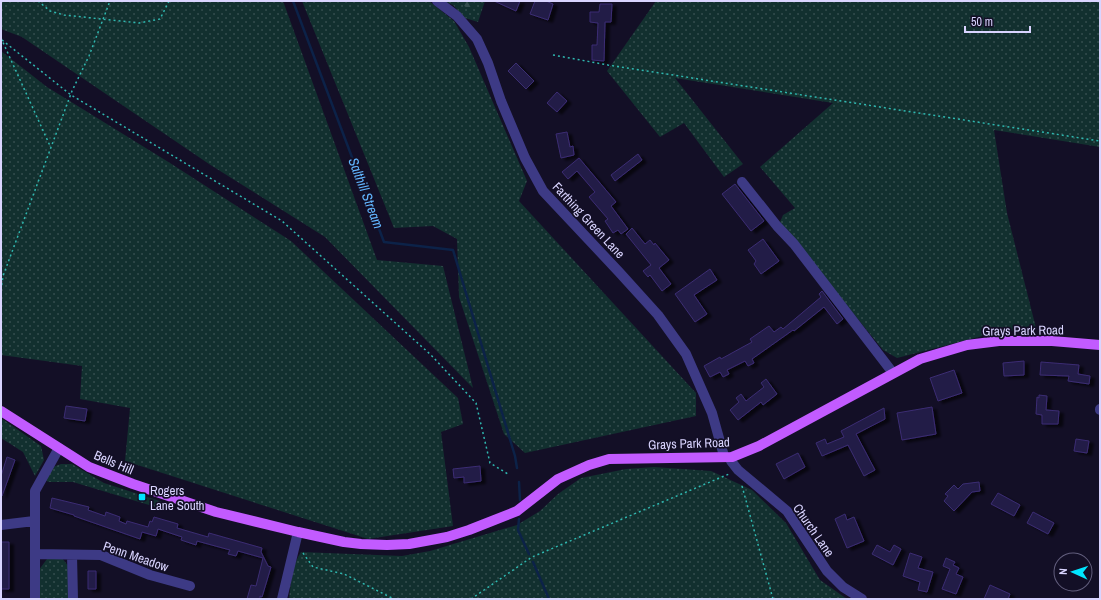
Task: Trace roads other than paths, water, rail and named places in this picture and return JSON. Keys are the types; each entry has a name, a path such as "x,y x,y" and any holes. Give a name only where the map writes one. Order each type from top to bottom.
{"main road":[{"name":"Grays Park Road","path":"298,532 344,542 387,546 409,544 447,537 517,511 558,479 589,465 609,459 728,457 758,446 920,359 967,345 992,342 1052,341 1100,345"},
{"name":"Bells Hill","path":"1,411 89,467 133,484 216,512 298,532"}],"street":[{"name":"Farthing Green Lane","path":"437,1 457,16 477,39 488,62 501,101 525,158 543,191 658,315 686,354 712,412 728,457"},
{"path":"742,182 776,226 794,244 894,373"},
{"path":"35,599 34,521 36,491 59,448"},
{"name":"Church Lane","path":"728,457 738,470 787,511 827,571 843,587 862,599"},
{"path":"1,525 34,521"},
{"path":"282,599 298,532"},
{"name":"Penn Meadow","path":"35,554 101,555 150,575 190,586"},
{"path":"72,555 73,599"}],"waterway":[{"name":"Salthill Stream","path":"293,1 384,242 453,250 515,456 517,468"},
{"name":"Salthill Stream","path":"519,482 520,500"},
{"name":"Salthill Stream","path":"519,519 518,530 529,554"},
{"name":"Salthill Stream","path":"533,562 549,599"}],"place":[{"name":"Rogers Lane South","path":"142,497"}]}
